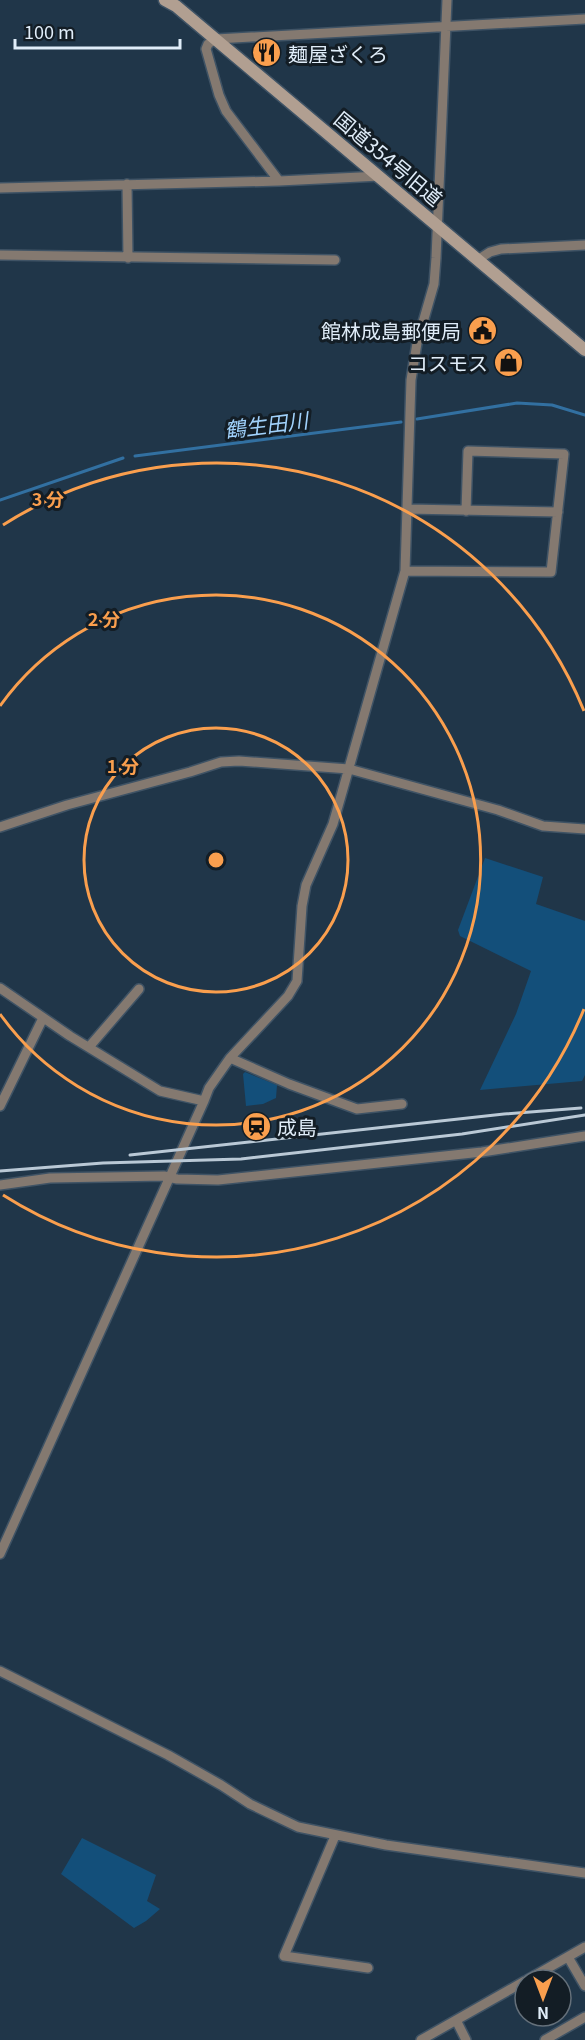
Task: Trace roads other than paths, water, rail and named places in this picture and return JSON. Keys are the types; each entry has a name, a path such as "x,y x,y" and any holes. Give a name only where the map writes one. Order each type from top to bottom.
{"street":[{"name":"国道354号旧道","path":"165,0 176,6 216,39 585,350"},
{"path":"0,1554 209,1088 230,1058 288,996 297,981 306,885 333,824 405,571 411,380 417,343 434,284 439,226 447,0"},
{"path":"279,181 226,111 206,49 208,44 216,39 585,19"},
{"path":"0,188 279,181 380,176"},
{"path":"127,184 128,258"},
{"path":"479,259 490,252 501,249 585,245"},
{"path":"0,255 335,260"},
{"path":"405,571 550,572 564,454 468,451 466,511"},
{"path":"407,509 558,512"},
{"path":"0,827 67,805 221,762 239,761 349,769 498,810 543,826 585,829"},
{"path":"0,988 43,1018 160,1091 204,1101"},
{"path":"89,1047 139,989"},
{"path":"0,1106 43,1018"},
{"path":"230,1058 288,1084 357,1109 402,1104"},
{"path":"0,1185 50,1178 164,1176 170,1179 209,1181 482,1152 585,1136"},
{"path":"0,1671 168,1755 282,1822 312,1832 386,1845 585,1873"},
{"path":"335,1836 284,1956 368,1968"},
{"path":"549,1968 585,1947"},
{"path":"568,1957 585,1986"},
{"path":"421,2040 513,1988"},
{"path":"545,2040 585,2017"},
{"path":"456,2020 466,2040"},
{"path":"563,2030 568,2040"}],"waterway":[{"name":"鶴生田川","path":"417,419 517,403 552,405 585,415"},
{"name":"鶴生田川","path":"135,456 401,422"},
{"name":"鶴生田川","path":"0,500 123,458"}],"railway":[{"path":"130,1155 504,1114 581,1108"},
{"path":"0,1171 103,1163 241,1159 462,1134 585,1115"}],"place":[{"name":"麺屋ざくろ","path":"267,53"},
{"name":"館林成島郵便局","path":"482,330"},
{"name":"コスモス","path":"509,362"},
{"name":"成島","path":"256,1126"}]}
